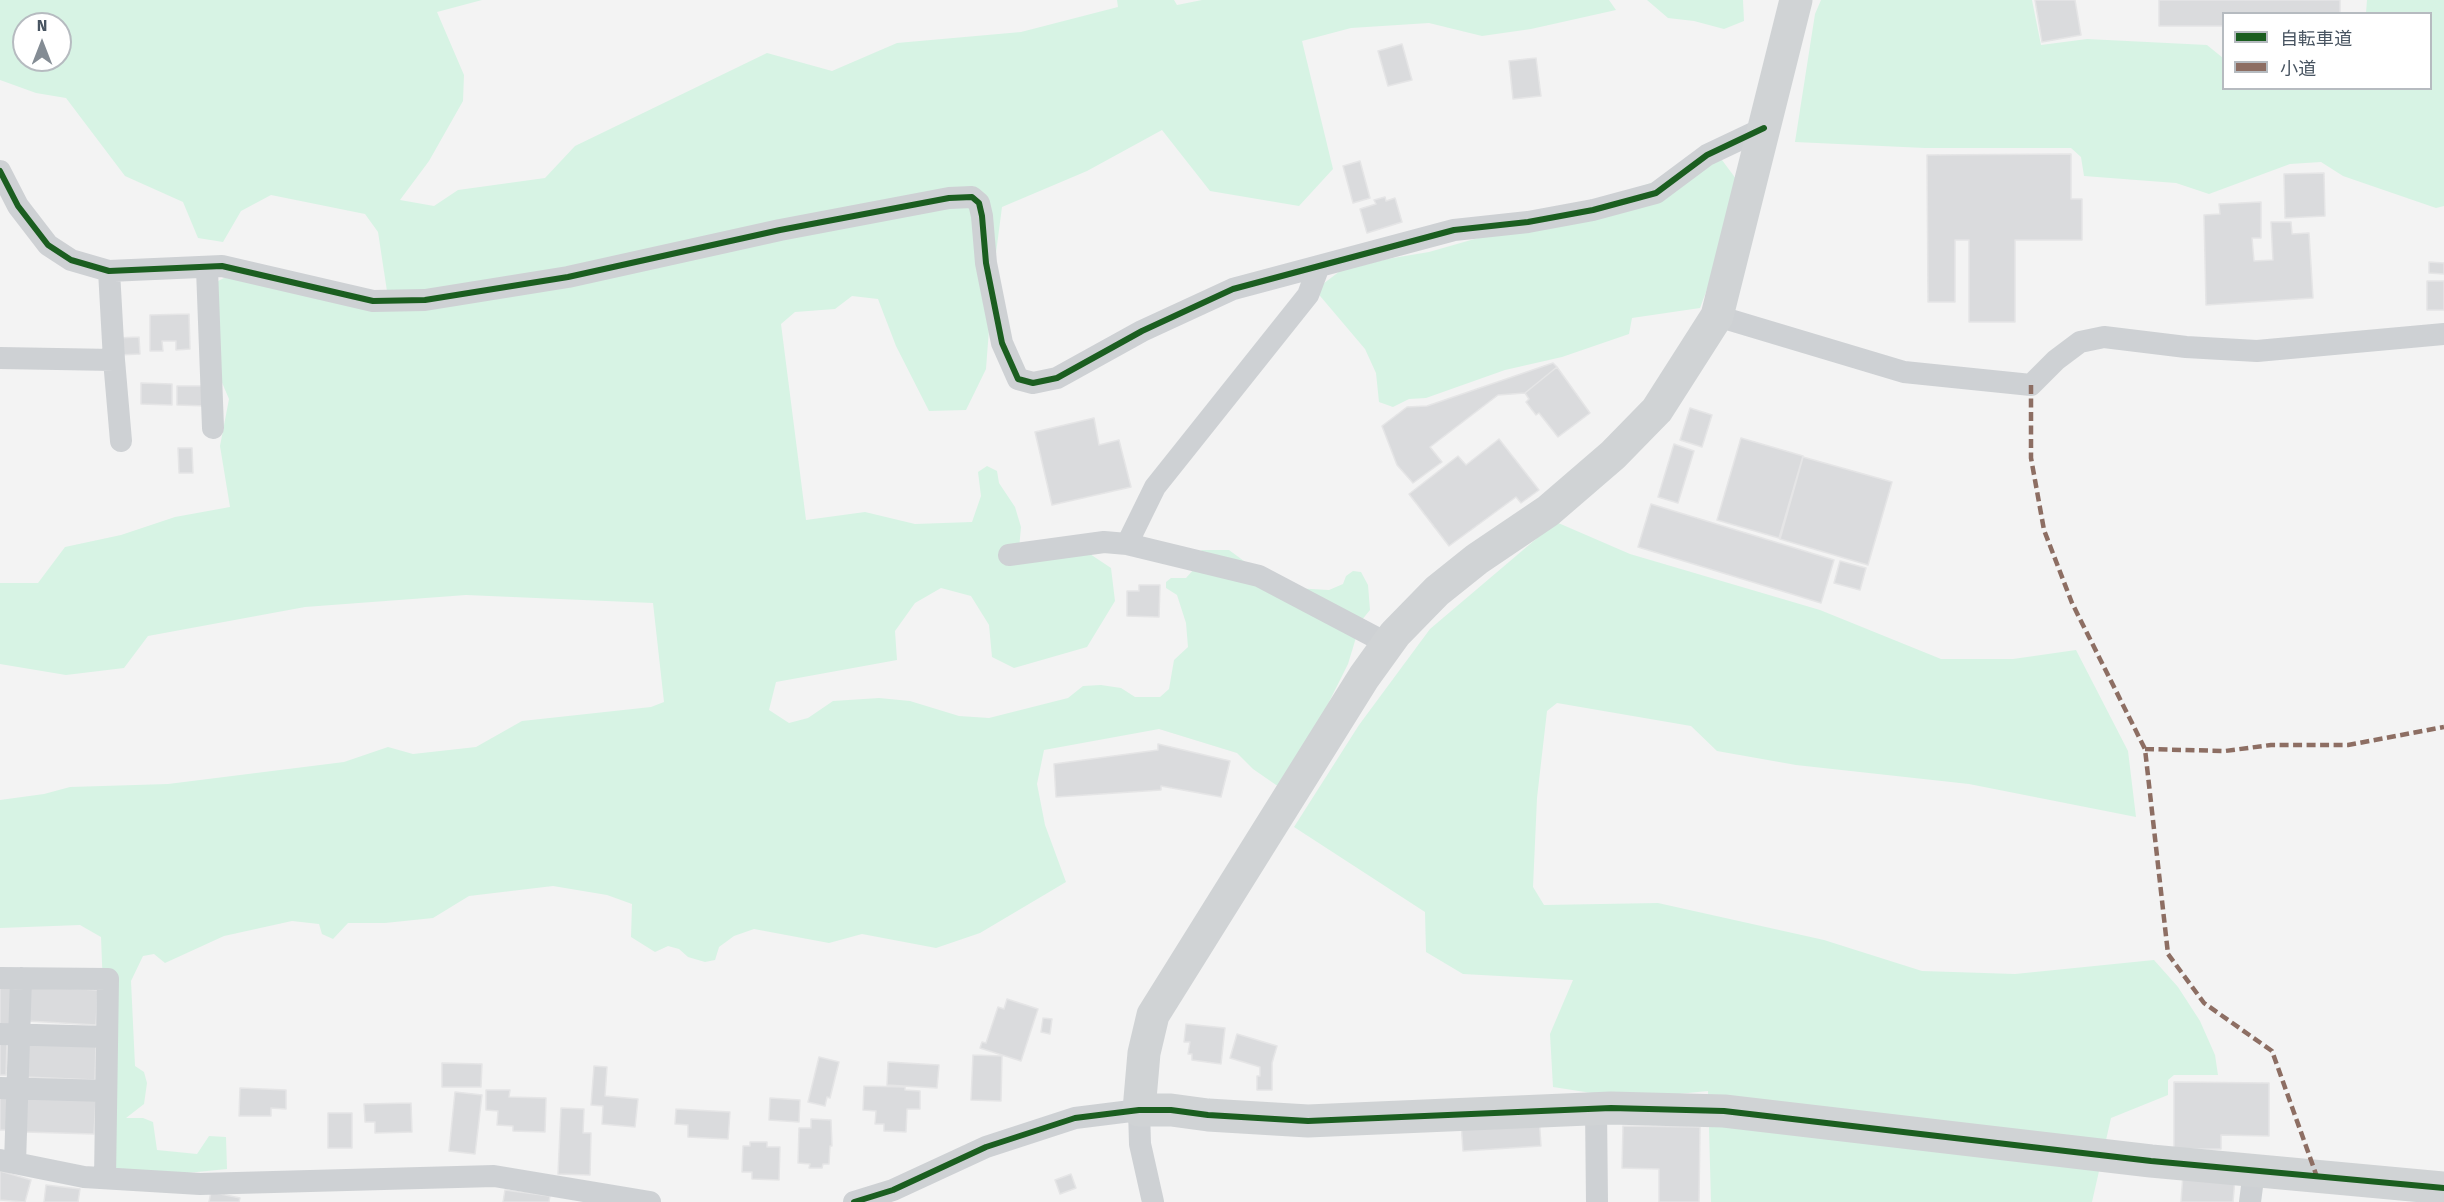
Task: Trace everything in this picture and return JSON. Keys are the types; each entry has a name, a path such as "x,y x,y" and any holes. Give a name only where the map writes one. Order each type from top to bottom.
{"street":[{"path":"1153,1202 1140,1143 1139,1110 1144,1053 1153,1015 1364,677 1388,644 1437,591 1477,559 1548,511 1613,455 1656,410 1717,316 1796,0"},
{"path":"1,173 18,206 48,244 71,260 109,271 207,269 222,266 373,301 425,300 568,277 780,230 949,198 972,198 979,203 982,216 986,263 1002,343 1018,379 1033,383 1058,378 1142,331 1233,289 1454,230 1528,222 1582,212 1656,192 1707,155 1764,128"},
{"path":"0,199 1,173"},
{"path":"1127,544 1155,487 1308,295 1319,266"},
{"path":"207,269 213,428"},
{"path":"109,271 121,441"},
{"path":"1717,316 1904,372 2031,385 2056,360 2080,342 2104,337 2186,347 2257,351 2444,334"},
{"path":"0,358 114,360"},
{"path":"1009,555 1104,542 1127,544 1259,576 1388,644"},
{"path":"105,1178 108,980 11,978 8,1162 105,1178 198,1193 494,1176 650,1202"},
{"path":"10,1034 107,1037"},
{"path":"9,1089 106,1092"},
{"path":"1596,1108 1597,1202"},
{"path":"854,1202 901,1195 986,1147 1075,1118 1139,1110 1171,1110 1208,1115 1308,1121 1596,1108 1724,1111 2252,1186 2444,1188"}],"green space":[{"path":"0,0 482,0 437,12 464,75 463,101 429,161 400,200 434,206 458,190 545,178 575,146 767,53 832,71 897,43 1021,32 1118,7 1117,0 1174,0 1177,5 1202,0 1609,0 1616,10 1531,29 1482,36 1429,23 1351,28 1302,41 1333,169 1299,206 1210,191 1162,130 1087,171 1002,207 993,276 986,369 966,410 929,411 896,346 878,299 852,296 835,309 795,312 781,324 806,520 865,512 915,524 972,522 981,496 978,472 987,466 997,471 999,483 1015,507 1021,527 1019,549 1087,552 1111,568 1115,601 1087,647 1014,668 992,657 989,625 971,596 941,588 915,603 895,631 897,660 776,682 769,710 789,723 808,718 833,701 879,698 910,701 959,716 989,718 1068,698 1083,686 1101,685 1121,688 1135,697 1160,697 1169,689 1174,660 1188,647 1186,623 1177,595 1166,588 1166,582 1171,578 1186,578 1194,569 1196,554 1202,550 1229,550 1252,567 1294,588 1329,590 1343,584 1346,576 1353,571 1361,572 1368,585 1370,610 1361,621 1348,664 1326,708 1279,787 1253,769 1237,753 1159,729 1044,750 1037,784 1045,825 1066,882 980,933 936,948 862,934 829,943 754,929 734,936 719,947 715,960 705,962 688,957 679,949 668,946 655,952 631,937 632,904 607,895 553,886 469,896 433,918 385,923 348,923 333,939 322,934 319,924 292,921 224,936 165,963 154,954 143,956 131,981 135,1066 144,1072 147,1083 144,1104 126,1118 143,1118 153,1122 157,1150 197,1154 209,1136 226,1137 227,1169 187,1173 110,1169 101,937 80,925 0,928 0,800 44,794 70,787 168,784 344,762 388,747 413,754 476,747 522,721 651,707 664,702 653,603 466,595 305,607 148,636 124,668 66,675 0,664 0,583 38,583 65,547 121,535 175,517 230,507 220,446 229,399 212,359 216,282 230,275 390,311 378,232 365,214 271,195 241,211 223,242 198,238 183,202 125,176 66,98 36,93 0,80"},
{"path":"1647,0 1743,0 1744,21 1724,29 1694,21 1668,18"},
{"path":"1821,0 2032,0 2041,45 2087,39 2207,45 2222,57 2222,90 2432,90 2432,12 2366,12 2367,0 2444,0 2444,206 2436,208 2343,176 2321,162 2290,164 2209,194 2176,183 2084,176 2081,157 2071,148 1925,148 1795,142 1815,14"},
{"path":"1722,160 1739,183 1721,252 1700,308 1632,318 1629,334 1562,357 1505,370 1426,398 1409,399 1393,407 1379,402 1376,373 1365,349 1315,290 1340,271 1387,259 1429,252 1506,230"},
{"path":"1556,522 1630,554 1820,610 1941,659 2013,659 2076,650 2128,751 2136,817 1969,784 1796,765 1717,751 1691,726 1557,703 1547,711 1537,798 1533,887 1544,905 1658,903 1824,940 1922,971 2015,974 2154,960 2178,987 2200,1021 2215,1055 2218,1075 2174,1075 2168,1080 2168,1095 2111,1118 2092,1202 1711,1202 1708,1091 1668,1095 1598,1094 1553,1087 1550,1034 1573,980 1463,974 1426,952 1425,912 1294,827 1359,725 1430,629"}],"building":[{"path":"2035,0 2075,0 2081,35 2042,42"},
{"path":"2159,0 2340,0 2340,12 2222,12 2222,26 2159,26"},
{"path":"1402,44 1412,80 1388,86 1378,51"},
{"path":"1536,58 1541,96 1513,99 1509,61"},
{"path":"2071,154 2071,199 2082,199 2082,240 2015,240 2015,322 1969,322 1969,240 1955,240 1955,302 1928,302 1927,155"},
{"path":"1360,161 1370,198 1353,203 1343,166"},
{"path":"2324,173 2325,216 2285,218 2284,174"},
{"path":"1385,197 1386,201 1395,198 1402,222 1367,233 1360,209 1376,204 1374,200"},
{"path":"2261,202 2261,238 2252,238 2254,261 2273,260 2271,222 2291,222 2292,234 2309,233 2313,298 2206,305 2204,215 2220,214 2219,204"},
{"path":"2429,262 2444,263 2444,274 2429,273"},
{"path":"2427,281 2444,281 2444,310 2427,310"},
{"path":"189,314 190,349 176,350 176,341 162,341 163,351 150,351 150,315"},
{"path":"139,337 140,354 118,355 117,338"},
{"path":"1553,363 1557,367 1525,393 1498,395 1430,447 1442,462 1413,483 1397,465 1382,426 1407,407 1427,406"},
{"path":"1557,367 1590,413 1558,437 1539,413 1536,415 1526,402 1529,399 1525,393"},
{"path":"141,383 172,384 172,405 141,404"},
{"path":"177,386 207,386 207,406 177,405"},
{"path":"1690,408 1712,415 1702,447 1680,440"},
{"path":"1094,418 1099,445 1119,440 1131,487 1052,505 1035,432"},
{"path":"1741,438 1803,456 1779,538 1717,520"},
{"path":"1499,439 1539,490 1521,503 1516,497 1449,546 1409,494 1458,456 1466,465"},
{"path":"1674,444 1694,451 1678,503 1658,497"},
{"path":"178,448 192,448 193,473 179,473"},
{"path":"1803,457 1892,482 1868,565 1780,539"},
{"path":"1651,504 1834,560 1821,603 1638,547"},
{"path":"1840,561 1866,568 1860,590 1834,583"},
{"path":"1139,585 1160,585 1159,617 1127,616 1127,591 1139,591"},
{"path":"1158,744 1230,761 1221,797 1161,786 1161,790 1056,797 1054,764 1158,750"},
{"path":"30,986 98,990 96,1025 28,1021"},
{"path":"0,987 14,988 12,1025 0,1024"},
{"path":"1007,999 1038,1009 1021,1061 980,1048 982,1042 986,1043 998,1007 1004,1009"},
{"path":"1043,1018 1052,1019 1050,1034 1041,1032"},
{"path":"1186,1024 1225,1028 1221,1064 1192,1060 1192,1054 1188,1054 1190,1042 1184,1042"},
{"path":"1237,1034 1277,1046 1272,1063 1272,1090 1257,1090 1257,1076 1260,1076 1260,1067 1230,1058"},
{"path":"0,1041 7,1041 6,1075 0,1075"},
{"path":"27,1041 96,1044 95,1080 26,1077"},
{"path":"973,1055 1002,1056 1001,1101 971,1100"},
{"path":"819,1057 839,1062 830,1098 827,1097 825,1106 808,1102"},
{"path":"888,1062 939,1065 937,1088 887,1085"},
{"path":"442,1063 482,1064 481,1087 442,1087"},
{"path":"594,1066 607,1067 605,1096 638,1099 635,1127 602,1124 603,1106 591,1105"},
{"path":"2174,1082 2269,1083 2269,1136 2221,1135 2221,1149 2174,1149"},
{"path":"864,1086 905,1087 905,1090 920,1091 920,1109 907,1109 906,1132 884,1131 884,1124 875,1124 876,1111 863,1110"},
{"path":"240,1088 286,1090 286,1109 271,1108 271,1116 239,1116"},
{"path":"486,1090 510,1090 509,1097 546,1098 545,1132 513,1131 513,1126 497,1125 498,1111 486,1110"},
{"path":"455,1092 482,1095 475,1154 449,1151"},
{"path":"0,1094 8,1094 7,1130 0,1130"},
{"path":"27,1097 96,1100 94,1134 25,1132"},
{"path":"770,1098 800,1100 799,1122 769,1120"},
{"path":"411,1103 412,1132 375,1133 375,1122 365,1122 364,1104"},
{"path":"561,1108 584,1109 583,1133 591,1133 590,1175 558,1174"},
{"path":"676,1109 730,1112 728,1139 688,1137 688,1125 675,1124"},
{"path":"328,1113 352,1113 352,1148 328,1148"},
{"path":"1539,1117 1541,1146 1463,1151 1461,1122"},
{"path":"811,1119 831,1120 832,1146 830,1146 829,1164 823,1164 822,1168 809,1168 810,1164 798,1163 799,1128 811,1128"},
{"path":"1623,1126 1700,1127 1699,1202 1659,1202 1659,1169 1622,1168"},
{"path":"750,1142 767,1142 767,1147 780,1147 779,1180 752,1179 752,1172 742,1172 743,1146 750,1146"},
{"path":"0,1171 31,1180 25,1202 0,1200"},
{"path":"1071,1174 1076,1188 1060,1194 1055,1180"},
{"path":"2183,1174 2235,1178 2233,1202 2181,1202"},
{"path":"46,1185 80,1189 78,1202 44,1202"},
{"path":"505,1190 550,1196 549,1202 503,1202"},
{"path":"211,1192 240,1198 239,1202 209,1202"}],"marked path":[{"path":"2031,385 2031,458 2044,530 2072,603 2145,749 2168,954 2204,1003 2272,1051 2317,1177"},
{"path":"2145,749 2225,751 2271,745 2348,745 2444,727"}],"cycle path":[{"path":"0,171 18,206 48,245 71,260 109,271 222,266 373,301 425,300 568,277 780,230 949,198 972,197 979,203 982,216 986,263 1002,343 1018,379 1033,383 1057,378 1142,331 1233,289 1454,230 1528,222 1593,210 1656,193 1707,155 1764,128"},
{"path":"854,1202 893,1190 986,1147 1075,1118 1139,1110 1171,1110 1208,1115 1308,1121 1611,1108 1724,1111 2151,1161 2444,1188"}]}
